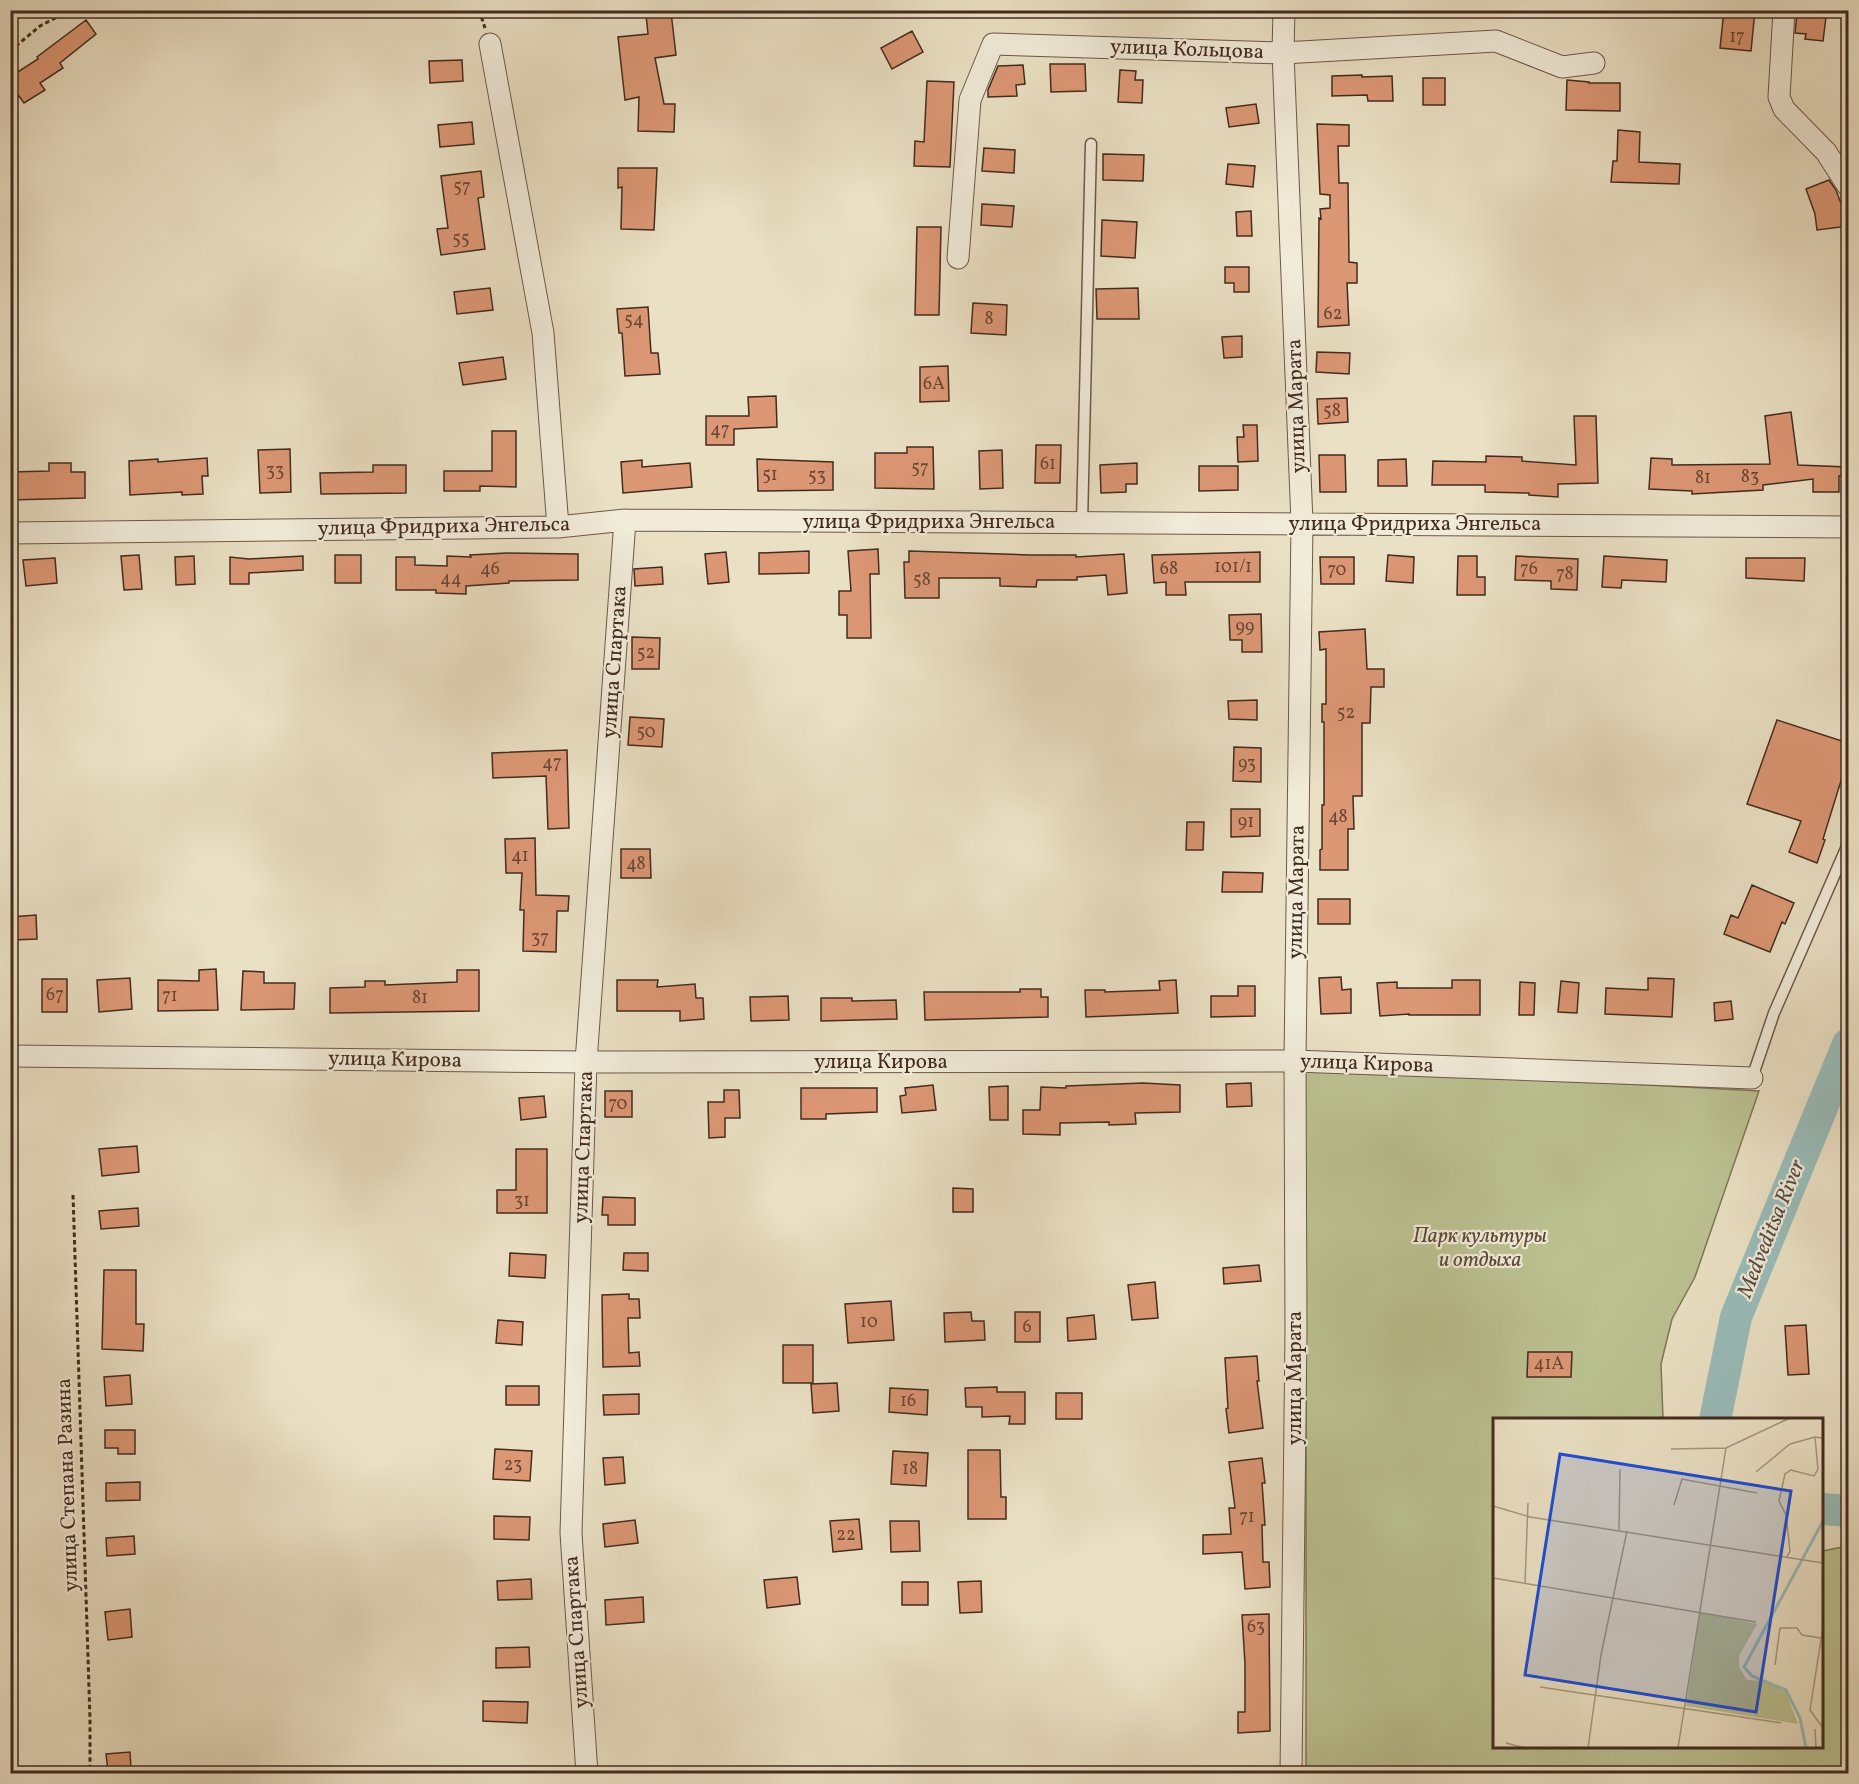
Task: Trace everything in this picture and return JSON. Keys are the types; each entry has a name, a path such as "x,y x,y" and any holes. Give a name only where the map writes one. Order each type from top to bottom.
{"street":[{"name":"улица Марата","path":"1284,10 1283,53 1302,523 1294,1061 1296,1330 1291,1773"},
{"path":"1784,10 1779,97 1784,109 1826,152 1848,186"},
{"name":"улица Кольцова","path":"958,258 970,100 993,44 1283,53 1496,41 1563,67 1594,63"},
{"path":"490,44 543,333 558,527"},
{"name":"улица Фридриха Энгельса","path":"10,533 558,527 625,520 1848,527"},
{"name":"улица Спартака","path":"587,1773 571,1533 586,1062 625,520"},
{"name":"улица Кирова","path":"10,1056 586,1062 1294,1061 1752,1078"}],"lane":[{"path":"1082,522 1091,144"},
{"path":"1752,1078 1774,1013 1848,844"}],"path":[{"path":"10,51 40,26 70,10"},
{"name":"улица Степана Разина","path":"73,1195 90,1773"}],"green space":[{"name":"Парк культуры и отдыха","path":"1299,1066 1759,1091 1695,1277 1672,1319 1661,1364 1663,1418 1493,1418 1493,1748 1823,1748 1823,1551 1848,1546 1848,1773 1306,1773 1306,1332"}],"building":[{"path":"1724,10 1755,10 1751,51 1720,48"},
{"path":"671,12 676,55 655,58 664,104 675,104 674,132 638,131 639,97 625,100 618,37 648,34 646,15"},
{"path":"1797,14 1826,17 1823,41 1805,39 1806,34 1795,33"},
{"path":"86,20 96,34 60,63 63,68 40,83 45,90 24,103 10,84 10,77 38,59 37,57"},
{"path":"912,31 923,52 892,69 881,48"},
{"path":"462,60 463,81 430,83 429,61"},
{"path":"1050,64 1085,64 1086,91 1051,92"},
{"path":"1023,65 1025,84 1016,85 1017,96 988,97 988,90 998,66"},
{"path":"1120,70 1136,71 1135,80 1143,80 1142,103 1118,102"},
{"path":"1362,75 1362,77 1392,76 1393,101 1368,101 1367,95 1332,96 1332,76"},
{"path":"1423,78 1445,78 1445,105 1423,105"},
{"path":"1567,80 1620,83 1620,111 1566,110"},
{"path":"927,81 954,82 950,167 914,166 915,141 924,142"},
{"path":"1256,104 1259,123 1229,127 1226,108"},
{"path":"472,122 474,144 440,147 438,125"},
{"path":"1317,124 1349,125 1349,146 1338,146 1339,183 1348,183 1349,262 1357,263 1357,283 1347,283 1349,325 1318,327 1319,218 1321,219 1320,209 1330,208 1330,195 1320,194"},
{"path":"1618,130 1640,132 1639,162 1680,164 1679,184 1611,182 1613,161 1617,161"},
{"path":"984,148 1015,150 1014,173 982,171"},
{"path":"1103,154 1144,155 1143,181 1103,180"},
{"path":"1228,164 1255,166 1253,187 1226,184"},
{"path":"618,168 657,168 654,230 621,229 622,187 618,188"},
{"path":"481,171 484,197 478,198 485,249 441,255 437,229 448,228 441,176"},
{"path":"1829,180 1836,190 1843,209 1848,208 1848,226 1817,230 1815,214 1806,189"},
{"path":"982,204 1014,206 1012,227 981,225"},
{"path":"1251,211 1252,236 1237,236 1236,212"},
{"path":"1102,220 1137,222 1135,258 1101,256"},
{"path":"917,227 941,227 939,315 915,315"},
{"path":"1225,267 1249,267 1249,292 1234,292 1234,283 1225,283"},
{"path":"490,288 493,310 457,314 454,292"},
{"path":"1138,288 1139,319 1097,319 1096,289"},
{"path":"973,303 1007,305 1006,335 971,333"},
{"path":"648,307 651,353 658,353 660,374 625,376 622,333 619,333 617,309"},
{"path":"1242,336 1242,357 1224,358 1222,337"},
{"path":"1317,352 1350,353 1349,374 1316,372"},
{"path":"503,357 506,379 463,385 459,363"},
{"path":"948,366 949,401 920,402 920,367"},
{"path":"776,396 777,427 734,429 734,445 706,445 706,416 749,416 748,397"},
{"path":"1347,398 1348,422 1318,424 1317,399"},
{"path":"1791,412 1798,465 1848,467 1848,475 1839,476 1839,492 1813,492 1813,479 1763,485 1763,490 1692,494 1692,491 1649,489 1651,458 1672,459 1672,465 1770,464 1765,416"},
{"path":"1574,416 1596,416 1598,483 1558,484 1558,497 1529,495 1529,493 1485,492 1485,485 1432,485 1433,461 1486,462 1486,456 1522,457 1522,461 1576,465"},
{"path":"1243,425 1257,425 1258,461 1238,462 1237,437 1244,437"},
{"path":"492,431 516,431 516,487 480,486 480,491 444,491 444,471 492,471"},
{"path":"1036,445 1061,445 1060,483 1035,483"},
{"path":"907,447 933,447 934,489 875,488 875,453 907,453"},
{"path":"290,449 291,492 260,493 258,450"},
{"path":"1002,450 1003,488 980,489 979,451"},
{"path":"1319,455 1345,455 1346,492 1320,492"},
{"path":"207,458 208,476 202,476 203,494 182,495 182,492 130,495 129,461 158,459 158,462"},
{"path":"757,459 833,462 833,490 758,491"},
{"path":"1406,459 1407,486 1378,486 1378,460"},
{"path":"642,460 642,467 690,463 692,487 623,493 621,462"},
{"path":"49,463 71,463 71,472 85,472 85,498 10,500 10,472 49,471"},
{"path":"1137,463 1137,484 1126,484 1126,492 1101,493 1100,465"},
{"path":"373,465 406,465 406,493 321,494 320,473 373,472"},
{"path":"1199,466 1238,466 1238,490 1199,491"},
{"path":"878,549 879,574 870,574 871,638 847,638 847,615 839,615 839,591 851,591 848,551"},
{"path":"809,551 809,573 759,574 759,553"},
{"path":"909,551 1076,555 1076,557 1124,554 1127,593 1108,595 1106,575 1077,577 1077,580 1037,580 1036,587 1000,586 1000,578 939,578 939,598 905,598 904,562 909,562"},
{"path":"726,552 729,582 708,584 705,554"},
{"path":"1260,552 1260,582 1185,582 1186,595 1166,595 1166,582 1154,583 1152,555"},
{"path":"578,554 578,580 509,581 509,583 466,586 466,594 436,593 436,590 396,590 396,557 415,557 415,565 447,566 447,556 471,557 470,555"},
{"path":"139,555 142,589 124,590 121,556"},
{"path":"335,555 361,555 361,583 335,583"},
{"path":"1388,555 1414,557 1413,583 1386,581"},
{"path":"194,556 195,584 176,585 175,557"},
{"path":"303,556 303,570 249,573 249,584 230,584 230,557 249,559"},
{"path":"1458,556 1477,556 1477,577 1485,577 1485,595 1457,595"},
{"path":"1516,556 1578,559 1577,590 1551,589 1551,581 1515,580"},
{"path":"1604,556 1667,560 1666,582 1622,580 1621,588 1602,587"},
{"path":"1320,557 1354,557 1354,584 1321,584"},
{"path":"55,558 57,583 26,586 23,560"},
{"path":"1746,558 1805,558 1804,581 1746,578"},
{"path":"662,567 663,584 635,586 634,569"},
{"path":"1261,614 1262,652 1242,652 1242,640 1230,640 1229,615"},
{"path":"1365,629 1367,669 1384,669 1384,687 1371,687 1370,723 1362,723 1362,796 1353,796 1354,829 1348,829 1348,870 1320,870 1322,805 1324,805 1322,704 1326,704 1326,649 1320,650 1319,632"},
{"path":"632,637 660,638 659,669 632,669"},
{"path":"1257,700 1257,720 1229,719 1228,701"},
{"path":"630,717 664,719 662,747 628,745"},
{"path":"1777,720 1848,743 1848,758 1817,863 1789,852 1801,821 1747,804"},
{"path":"1234,747 1261,748 1261,782 1233,781"},
{"path":"567,750 569,828 548,829 546,776 493,778 492,753"},
{"path":"1231,809 1260,809 1260,836 1231,837"},
{"path":"1187,822 1204,822 1203,850 1186,850"},
{"path":"535,838 536,895 569,896 568,911 557,911 556,952 523,951 524,910 520,910 522,873 506,873 505,839"},
{"path":"621,849 650,849 651,878 621,878"},
{"path":"1223,872 1263,873 1262,892 1222,892"},
{"path":"1752,885 1794,903 1785,924 1782,922 1770,952 1724,934 1731,915 1738,918"},
{"path":"1318,899 1350,899 1350,924 1318,924"},
{"path":"36,915 37,939 13,940 11,917"},
{"path":"216,969 218,1010 158,1011 158,980 199,981 199,970"},
{"path":"457,970 479,970 479,1011 330,1013 330,988 365,987 365,981 385,981 385,985 457,982"},
{"path":"243,971 264,972 264,983 295,983 294,1009 241,1010"},
{"path":"1341,977 1342,990 1351,989 1351,1013 1321,1014 1319,978"},
{"path":"130,978 132,1009 99,1012 97,980"},
{"path":"1648,978 1674,979 1672,1017 1605,1014 1606,988 1648,990"},
{"path":"42,979 67,979 67,1012 42,1012"},
{"path":"617,980 658,980 657,987 695,984 696,998 703,998 704,1019 680,1021 680,1011 617,1011"},
{"path":"1176,980 1178,1013 1086,1017 1085,990 1105,990 1105,992 1160,990 1159,981"},
{"path":"1452,980 1480,980 1480,1015 1380,1016 1377,983 1397,982 1397,988 1452,988"},
{"path":"1561,981 1579,983 1577,1013 1558,1012"},
{"path":"1520,982 1535,983 1534,1015 1519,1015"},
{"path":"1238,986 1255,986 1255,1016 1211,1017 1211,996 1238,996"},
{"path":"1020,989 1041,989 1041,997 1048,997 1048,1017 925,1020 924,992 1020,992"},
{"path":"788,996 789,1020 751,1021 750,997"},
{"path":"821,998 852,998 852,1001 896,1000 897,1019 821,1021"},
{"path":"1731,1001 1733,1019 1715,1021 1714,1003"},
{"path":"1143,1083 1180,1085 1180,1112 1135,1113 1136,1124 1060,1123 1060,1135 1023,1134 1023,1110 1040,1110 1041,1087 1066,1088 1066,1086"},
{"path":"1251,1083 1252,1106 1227,1107 1226,1084"},
{"path":"933,1085 936,1110 902,1113 900,1096 906,1095 905,1088"},
{"path":"1008,1086 1008,1120 990,1120 989,1087"},
{"path":"801,1088 877,1088 877,1112 826,1114 826,1119 801,1119"},
{"path":"724,1090 739,1090 740,1118 725,1118 725,1137 709,1138 708,1102 724,1102"},
{"path":"605,1091 632,1091 632,1117 605,1117"},
{"path":"544,1096 546,1117 521,1120 519,1098"},
{"path":"137,1146 139,1172 102,1176 99,1149"},
{"path":"516,1149 547,1149 547,1213 497,1213 497,1190 516,1190"},
{"path":"953,1188 973,1189 973,1212 953,1212"},
{"path":"603,1197 635,1198 635,1225 608,1225 608,1215 602,1215"},
{"path":"138,1208 139,1226 101,1229 99,1211"},
{"path":"510,1253 546,1255 545,1278 509,1276"},
{"path":"624,1253 648,1253 648,1271 623,1270"},
{"path":"1259,1265 1261,1281 1224,1284 1223,1268"},
{"path":"104,1270 136,1270 136,1324 144,1324 143,1351 102,1349"},
{"path":"1155,1282 1158,1318 1132,1320 1128,1285"},
{"path":"629,1294 629,1299 639,1299 640,1318 628,1318 629,1353 639,1352 640,1366 603,1367 602,1295"},
{"path":"891,1301 894,1340 848,1343 845,1304"},
{"path":"971,1312 972,1321 984,1321 985,1340 945,1342 944,1313"},
{"path":"1015,1312 1040,1312 1040,1342 1015,1342"},
{"path":"1094,1315 1096,1339 1068,1341 1067,1318"},
{"path":"498,1320 523,1322 522,1345 496,1343"},
{"path":"1806,1325 1809,1374 1788,1375 1785,1326"},
{"path":"783,1345 813,1345 813,1383 783,1383"},
{"path":"1528,1352 1572,1352 1571,1377 1527,1377"},
{"path":"1257,1356 1259,1381 1257,1381 1263,1428 1229,1433 1225,1358"},
{"path":"130,1375 132,1404 106,1406 104,1377"},
{"path":"837,1383 839,1411 813,1413 811,1384"},
{"path":"506,1386 539,1386 539,1405 506,1405"},
{"path":"997,1387 997,1392 1025,1392 1025,1424 1009,1424 1010,1416 982,1417 982,1407 966,1407 965,1388"},
{"path":"890,1388 928,1390 927,1415 889,1412"},
{"path":"1056,1393 1082,1393 1082,1419 1056,1419"},
{"path":"639,1394 639,1414 604,1415 603,1395"},
{"path":"105,1430 135,1430 135,1454 118,1454 118,1448 105,1448"},
{"path":"495,1449 532,1451 530,1481 493,1479"},
{"path":"968,1450 1000,1450 1001,1497 1006,1497 1006,1519 968,1519"},
{"path":"893,1451 928,1453 926,1486 891,1484"},
{"path":"623,1457 625,1483 605,1485 603,1458"},
{"path":"1262,1458 1265,1483 1262,1483 1265,1525 1262,1525 1263,1562 1269,1562 1270,1587 1245,1589 1242,1552 1203,1554 1203,1535 1231,1534 1229,1508 1235,1508 1229,1462"},
{"path":"140,1482 140,1500 106,1501 106,1483"},
{"path":"494,1516 530,1517 529,1540 494,1539"},
{"path":"859,1519 862,1549 833,1552 830,1521"},
{"path":"635,1520 638,1543 605,1547 603,1524"},
{"path":"890,1521 919,1521 920,1551 891,1552"},
{"path":"134,1536 135,1554 107,1556 106,1538"},
{"path":"797,1577 800,1604 767,1608 764,1580"},
{"path":"531,1579 532,1599 498,1600 497,1581"},
{"path":"981,1581 982,1612 960,1613 958,1582"},
{"path":"902,1582 928,1582 928,1605 902,1605"},
{"path":"643,1597 644,1622 606,1625 605,1600"},
{"path":"130,1609 132,1637 108,1640 105,1612"},
{"path":"1269,1614 1270,1731 1238,1733 1238,1712 1245,1712 1242,1615"},
{"path":"529,1647 530,1667 496,1668 496,1648"},
{"path":"483,1701 528,1702 527,1723 483,1721"},
{"path":"130,1752 131,1769 108,1771 106,1754"}],"waterway":[{"name":"Medveditsa River","path":"1715,1418 1736,1317 1848,1044"},
{"name":"Medveditsa River","path":"1823,1509 1848,1511"}]}
